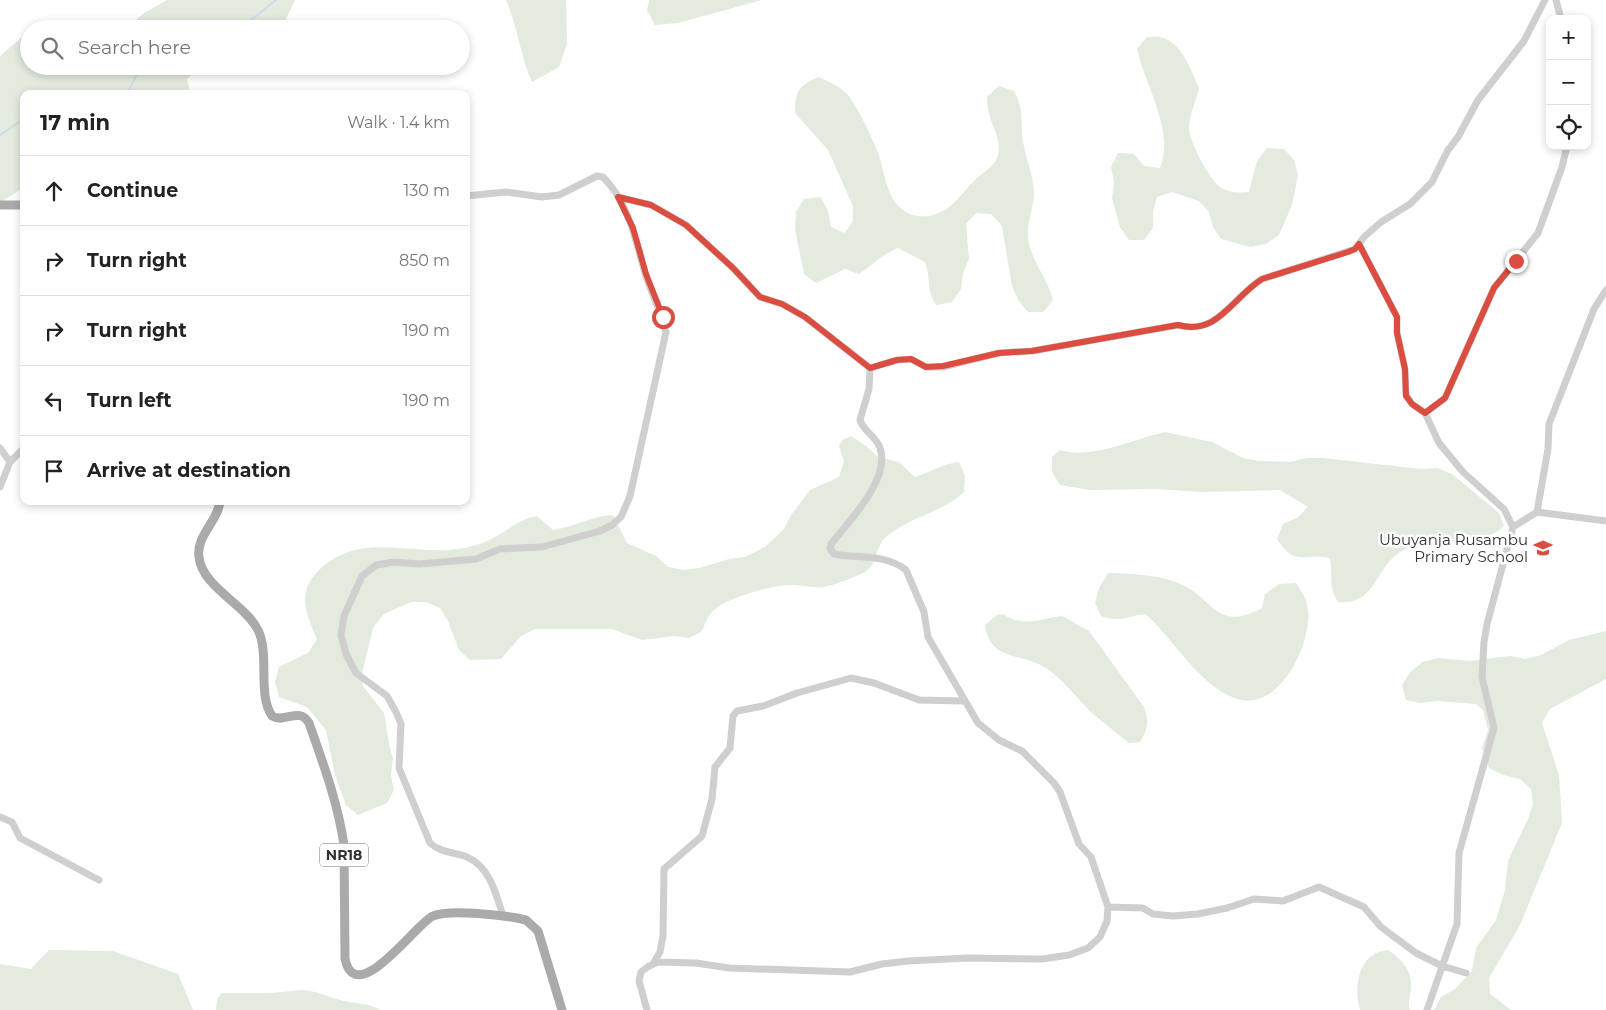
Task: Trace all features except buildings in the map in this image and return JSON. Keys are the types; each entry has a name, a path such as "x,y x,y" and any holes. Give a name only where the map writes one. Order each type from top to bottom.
{"main road":[{"path":"0,205 20,205"},
{"name":"NR18","path":"218,505 200,542 199,560 205,575 246,614 258,630 263,645 267,704 272,716 281,718 298,714 303,716 309,723 342,827 344,845 345,959 349,972 358,979 364,979 380,971 401,951 416,930 432,916 447,913 503,916 526,920 538,931 562,1010"}],"street":[{"path":"870,368 897,360 911,359 926,367 943,366 999,353 1032,351 1178,325 1196,328 1208,326 1249,287 1262,279 1355,249 1381,222 1410,204 1432,182 1448,150 1458,137 1478,100 1524,41 1545,0"},
{"path":"1556,0 1559,15"},
{"path":"1425,413 1445,398 1494,288 1538,233 1562,166 1565,150"},
{"path":"470,196 506,192 542,196 559,195 597,176 607,181 618,197 633,228 646,274 663,317 666,332 630,496 620,517 612,525 600,531 542,547 500,549 476,558 444,562 394,562 376,565 362,576 344,616 341,635 346,654 356,673 387,696 401,724 399,768 430,843 436,848 467,857 482,867 494,887 503,916"},
{"path":"618,197 651,205 686,225 733,268 760,297 782,304 805,317 870,368"},
{"path":"1359,244 1397,317 1397,333 1405,369 1406,396 1412,404 1425,413 1439,443 1469,478 1504,509 1513,527 1484,642 1482,678 1494,728 1459,853 1457,924 1426,1010"},
{"path":"1537,512 1548,448 1549,424 1594,309 1606,290"},
{"path":"647,1010 640,981 641,972 658,962 696,963 728,968 850,972 882,964 908,961 968,958 1042,959 1069,956 1088,948 1100,936 1107,921 1108,906 1091,857 1079,844 1060,792 1054,783 1022,751 999,740 978,723 928,637 924,612 906,570 880,558 834,554 830,549 831,544 859,508 880,474 883,460 880,447 860,420 869,389 870,368"},
{"path":"0,448 10,462"},
{"path":"0,487 10,462 20,452"},
{"path":"1513,527 1537,512 1606,521"},
{"path":"653,964 660,952 664,936 664,869 702,836 712,799 715,767 730,748 733,716 737,711 764,706 797,693 851,678 874,683 919,700 964,701"},
{"path":"0,817 12,822 20,838 100,880"},
{"path":"1108,906 1143,908 1153,914 1173,916 1198,914 1227,908 1254,899 1288,899 1318,887 1364,907 1380,927 1416,953 1442,966 1466,973"}],"shaded area":[{"path":"167,0 295,0 285,20 136,20"},
{"path":"506,0 566,0 567,44 559,67 532,82 525,62"},
{"path":"649,0 762,0 678,23 655,25 647,10"},
{"path":"1147,37 1159,37 1170,41 1181,52 1189,66 1199,88 1190,119 1190,135 1206,169 1220,187 1234,192 1249,192 1257,161 1267,148 1284,149 1294,160 1298,175 1292,205 1279,235 1266,244 1250,247 1221,239 1213,227 1209,212 1199,201 1172,192 1157,197 1153,211 1153,228 1144,240 1129,240 1120,227 1112,198 1114,182 1111,167 1118,153 1134,154 1144,166 1160,168 1164,153 1161,123 1137,49"},
{"path":"20,39 20,75 191,75 187,79 190,90 20,90 20,190 0,203 0,56"},
{"path":"819,77 838,87 848,95 872,139 880,158 890,193 903,210 911,215 920,216 930,216 949,207 975,180 993,165 999,149 997,135 988,111 987,97 999,86 1014,91 1020,107 1023,142 1034,187 1028,231 1029,244 1053,300 1043,312 1028,312 1018,300 1012,286 1002,226 991,214 976,213 966,224 969,259 963,273 961,289 952,302 936,305 931,294 925,262 898,248 882,256 859,274 845,269 816,283 804,274 795,229 796,212 804,199 821,197 828,211 831,227 845,233 853,221 853,206 828,150 795,113 797,94 803,86"},
{"path":"1165,432 1212,442 1243,458 1259,461 1290,462 1307,458 1323,458 1421,469 1437,468 1452,474 1499,513 1504,526 1485,537 1431,543 1406,549 1387,564 1369,591 1362,597 1352,601 1338,602 1332,586 1330,558 1295,556 1283,548 1277,539 1283,524 1297,518 1308,507 1280,490 1202,492 1156,489 1090,490 1060,485 1052,472 1052,457 1060,450 1072,452 1099,451"},
{"path":"851,436 878,457 899,462 915,477 942,466 959,462 965,476 964,492 946,505 895,530 882,541 869,569 850,579 822,587 784,585 744,595 725,602 716,608 708,617 702,631 689,638 674,636 642,640 612,629 535,629 521,636 501,659 470,660 459,650 448,621 440,608 426,602 411,602 384,614 373,628 362,674 363,686 384,713 393,759 391,775 394,790 387,803 358,815 346,805 335,775 326,730 307,707 279,697 275,682 279,667 308,653 317,639 309,620 305,603 307,587 319,570 336,558 353,551 371,548 445,550 464,548 486,541 519,522 537,516 553,530 598,517 613,515 627,543 656,556 668,567 684,570 699,568 729,559 745,557 765,547 784,529 791,515 810,490 839,477 844,461 839,446 842,440"},
{"path":"1108,573 1143,575 1170,580 1190,589 1216,610 1234,617 1246,615 1262,608 1265,594 1279,584 1296,583 1304,596 1308,610 1305,639 1299,655 1281,684 1269,694 1256,700 1241,700 1227,695 1202,676 1146,614 1119,619 1101,616 1095,603 1099,588"},
{"path":"1003,614 1017,621 1024,622 1062,616 1089,631 1144,707 1147,725 1140,742 1129,743 1093,714 1060,679 1045,667 997,649 987,635 985,625 997,615"},
{"path":"1606,631 1606,679 1550,709 1542,723 1559,775 1562,823 1520,925 1489,978 1490,994 1511,1010 1434,1010 1441,997 1455,989 1472,971 1476,948 1496,920 1505,890 1508,861 1533,804 1531,789 1520,779 1503,775 1489,768 1482,748 1488,730 1483,710 1476,704 1437,701 1421,703 1406,700 1402,685 1410,672 1423,662 1438,658 1470,661 1510,656 1525,659 1541,655 1569,640"},
{"path":"49,950 113,951 178,974 193,1010 0,1010 0,964 31,969"},
{"path":"1388,950 1401,961 1409,974 1411,980 1410,1010 1360,1010 1357,988 1363,966 1374,954"},
{"path":"302,990 381,1010 216,1010 217,999 222,993 270,993"}],"waterway":[{"path":"251,20 276,0"},
{"path":"129,90 136,75"},
{"path":"0,135 20,122"}],"place":[{"name":"Ubuyanja Rusambu Primary School","path":"1543,548"}],"route":[{"path":"663,317 646,274 633,228 618,197 651,205 667,212 686,225 717,256 733,268 760,297 770,302 782,304 805,317 828,337 870,368 882,363 911,359 926,367 943,366 999,353 1032,351 1085,340 1178,325 1187,328 1208,326 1249,287 1262,279 1339,253 1348,252 1355,249 1359,244 1397,317 1397,333 1405,369 1404,385 1406,396 1412,404 1425,413 1445,398 1494,288 1516,261"}]}
